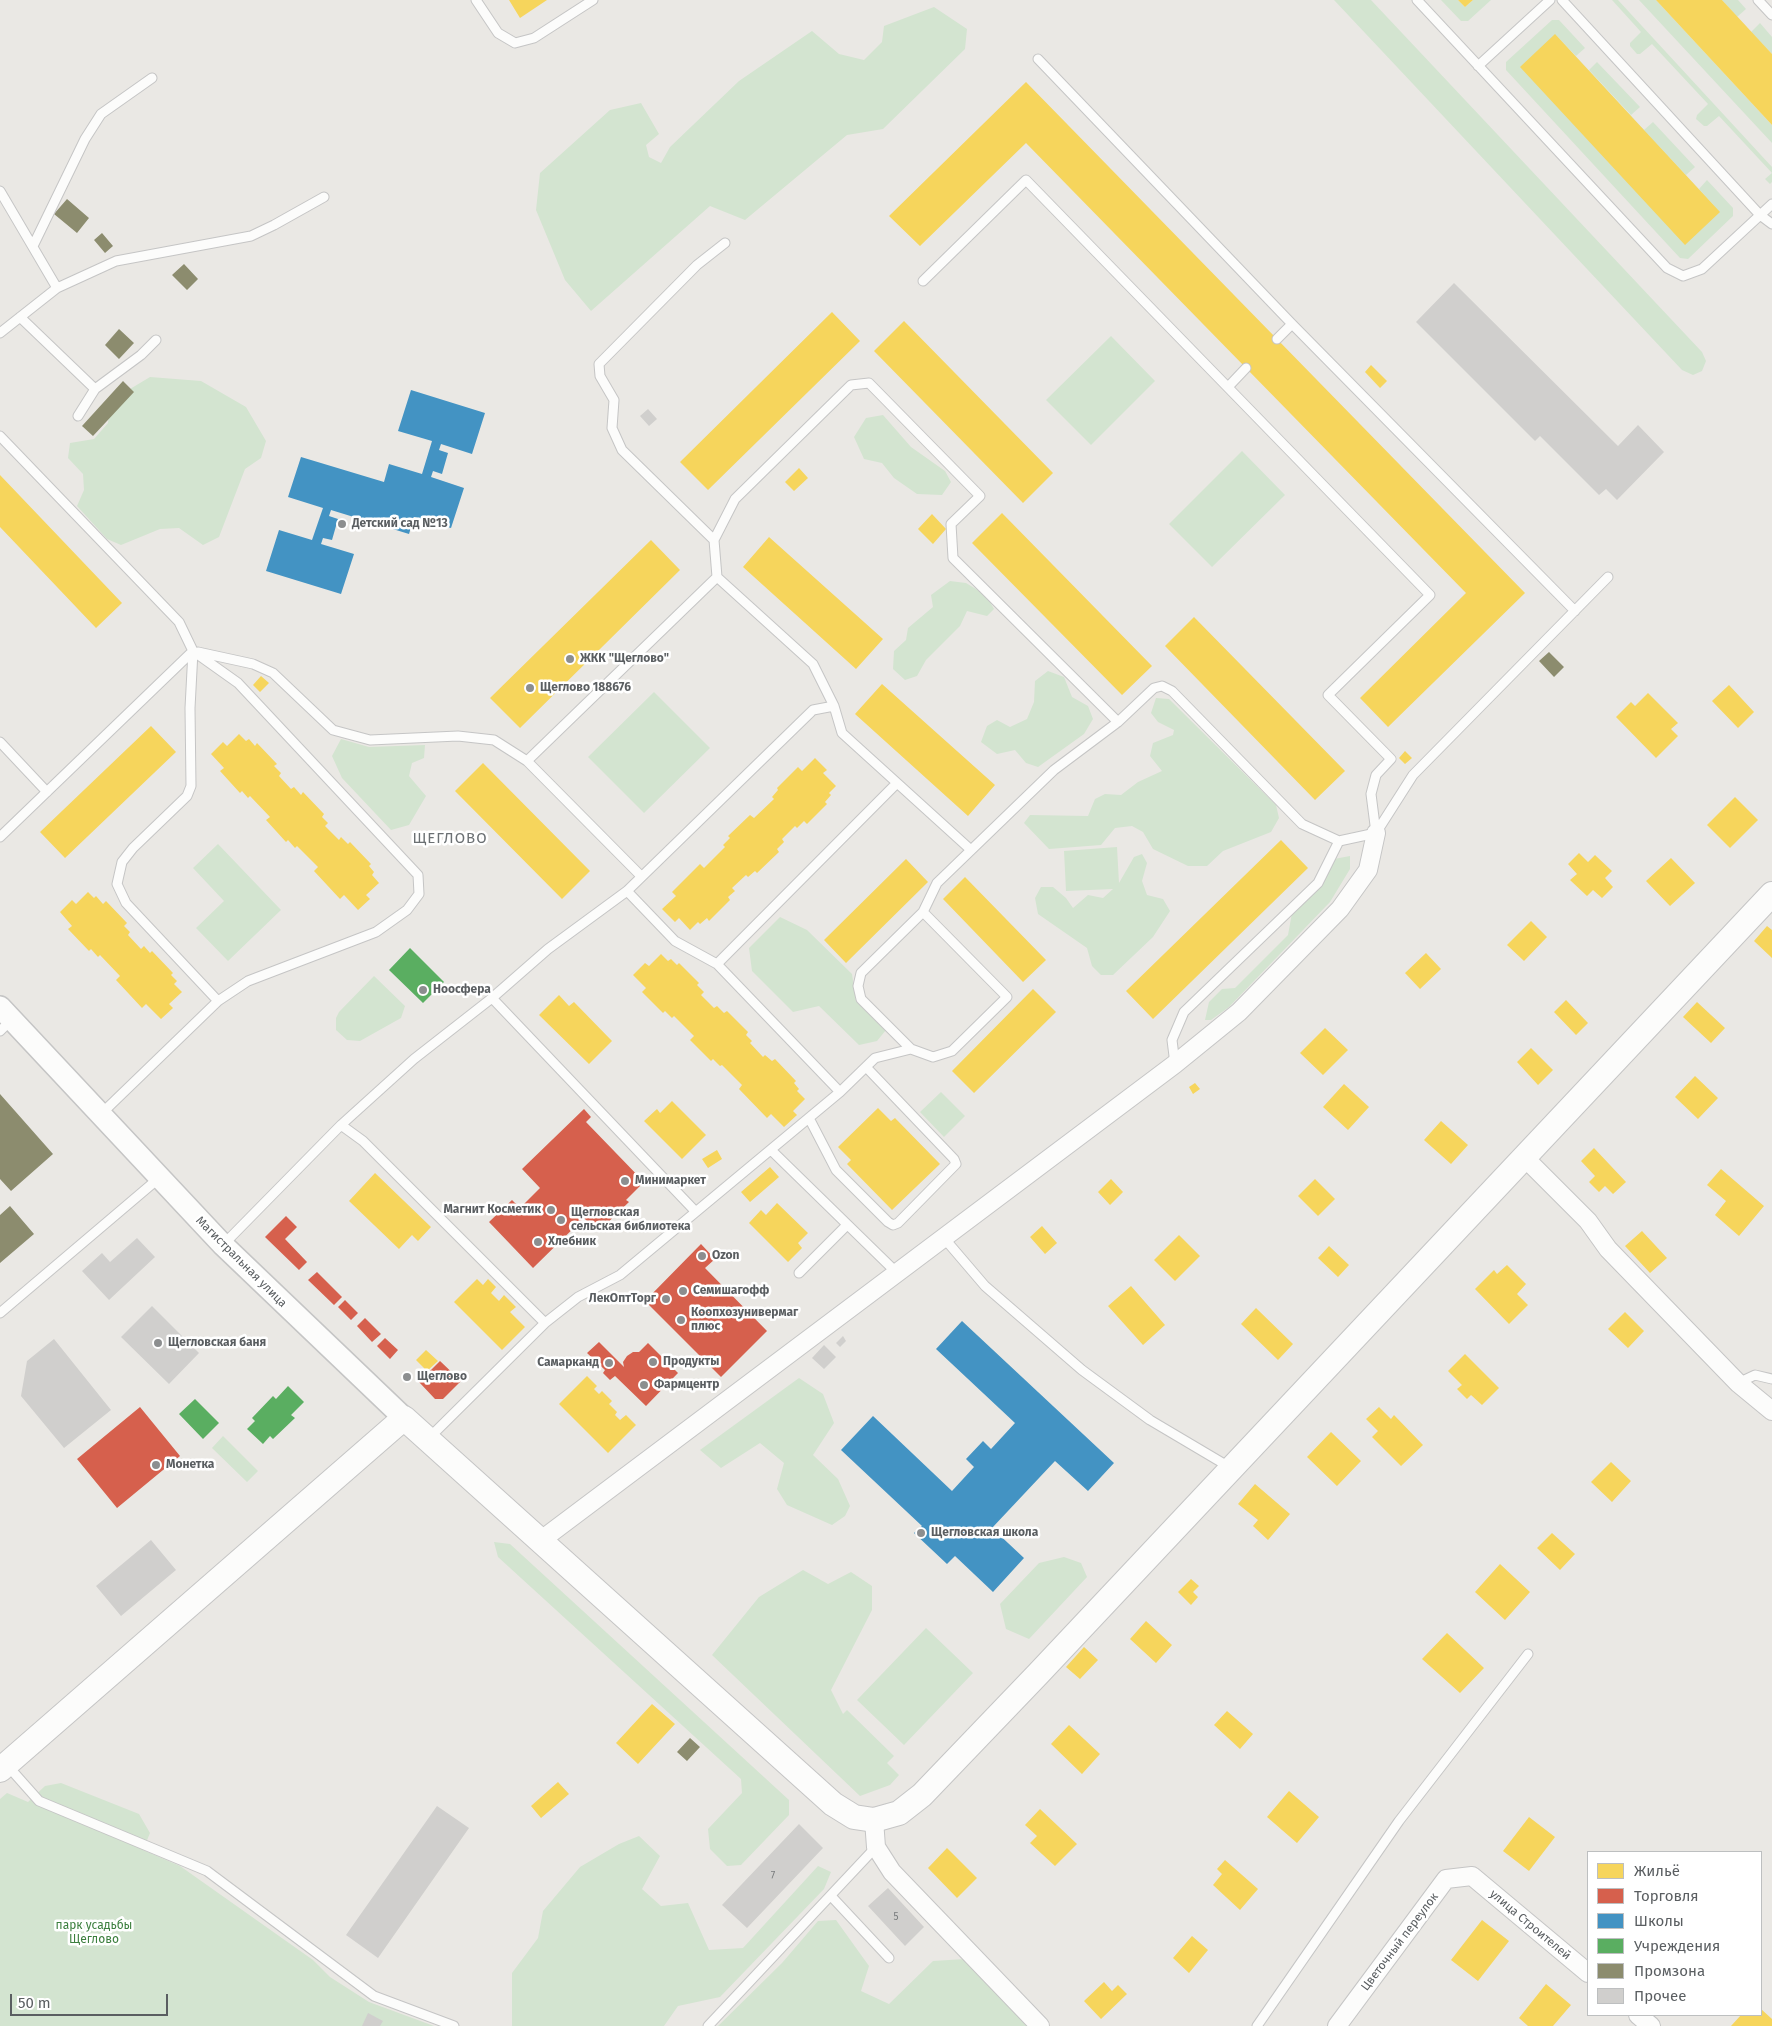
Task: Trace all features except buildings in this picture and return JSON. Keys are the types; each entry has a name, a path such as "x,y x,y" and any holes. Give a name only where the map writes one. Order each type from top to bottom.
{"main road":[{"path":"874,1820 899,1813 922,1795 1772,894"},
{"path":"3,1767 404,1418"},
{"name":"Магистральная улица","path":"404,1418 832,1804 854,1817 874,1820"}],"street":[{"path":"540,1541 1175,1064 1239,1012 1340,909 1368,870 1376,833"},
{"name":"Магистральная улица","path":"4,1019 100,1115 223,1245 404,1418"},
{"path":"1523,1156 1588,1221 1608,1250 1738,1383 1772,1412"},
{"path":"874,1820 876,1847 892,1872 1040,2026"},
{"name":"улица Строителей","path":"1472,1876 1587,1972"},
{"name":"Цветочный переулок","path":"1337,2026 1446,1879 1472,1876"},
{"path":"1639,2016 1652,2026"}],"lane":[{"path":"476,0 498,33 515,43 534,38 593,0"},
{"path":"1417,0 1667,268 1683,276 1702,269 1772,204"},
{"path":"1478,66 1550,0"},
{"path":"1562,0 1760,215 1772,224"},
{"path":"1758,0 1772,15"},
{"path":"1038,59 1292,324 1575,611"},
{"path":"33,246 85,138 101,114 152,78"},
{"path":"923,281 1026,180 1430,595 1328,695 1391,759 1376,775 1371,794 1376,833"},
{"path":"0,191 57,288"},
{"path":"0,332 57,288 116,261 252,236 324,197"},
{"path":"714,540 622,450 612,428 614,400 600,376 599,364 697,265 725,243"},
{"path":"20,317 95,389"},
{"path":"1277,339 1292,324"},
{"path":"78,416 95,389 141,355 156,340"},
{"path":"1228,387 1246,368"},
{"path":"971,850 842,733 834,706 813,664 717,578 714,540 740,494 851,385 869,383 980,496 952,524 953,558 1118,722"},
{"path":"0,436 179,622 193,651 190,708 191,786 187,796 133,848 122,862 117,884 126,903 218,1001"},
{"path":"527,761 717,578"},
{"path":"923,912 1007,997 952,1051 933,1057 911,1049 861,998 858,986 862,973 923,912 937,883 1054,770 1118,722 1154,688 1162,686 1172,691 1302,824 1339,841 1376,833 1413,775 1608,578"},
{"path":"193,651 253,664 273,673 333,730 370,740 458,736 494,740 527,761 641,876"},
{"path":"0,837 193,651"},
{"path":"100,1115 218,1001 248,981 376,932 407,910 419,894 418,875 238,683 193,651"},
{"path":"223,1245 341,1125 414,1059 492,998 548,948 627,891 812,710 834,706"},
{"path":"0,742 47,792"},
{"path":"717,964 897,783"},
{"path":"1175,1064 1172,1040 1184,1012 1318,882 1339,841"},
{"path":"627,891 675,941 717,964 840,1092"},
{"path":"492,998 695,1211"},
{"path":"428,1440 544,1323 578,1297 620,1275 840,1092 875,1058 911,1049"},
{"path":"809,1118 836,1170 888,1222 893,1225 898,1222 956,1164 954,1159 866,1067"},
{"path":"341,1125 363,1141 544,1323"},
{"path":"771,1150 897,1273"},
{"path":"0,1313 159,1178"},
{"path":"799,1273 847,1224"},
{"path":"944,1238 985,1286 1082,1370 1150,1420 1231,1468"},
{"path":"1738,1383 1755,1375 1772,1378"},
{"path":"1257,2026 1398,1821 1528,1654"},
{"path":"3,1767 39,1801 206,1871 374,1996 454,2026"},
{"path":"708,2026 876,1847"},
{"path":"830,1896 889,1958"}],"green space":[{"path":"1334,0 1371,0 1702,352 1706,361 1702,371 1693,375 1682,370"},
{"path":"1441,0 1458,0 1465,7 1473,0 1491,0 1468,21 1461,21"},
{"path":"1612,0 1618,0 1772,167 1772,173 1719,116 1707,126 1704,126 1696,119 1697,115 1708,104 1652,44 1640,54 1637,54 1630,46 1630,43 1641,32"},
{"path":"1639,0 1656,0 1772,125 1772,143"},
{"path":"1722,0 1738,0 1746,9 1737,17"},
{"path":"934,7 967,29 965,49 883,129 847,135 745,220 710,206 591,311 565,280 536,210 540,173 610,110 641,103 659,134 646,145 649,157 661,163 670,147 739,81 812,31 839,54 864,60 882,42 884,26"},
{"path":"1552,20 1559,20 1585,48 1576,56 1555,34 1720,212 1699,189 1707,180 1733,208 1733,216 1688,259 1680,258 1506,70 1506,62"},
{"path":"1760,23 1772,37 1772,54 1751,32"},
{"path":"1597,62 1640,107 1631,115 1589,70"},
{"path":"1653,122 1695,167 1686,175 1644,130"},
{"path":"1772,173 1772,182 1770,184 1765,179"},
{"path":"1111,336 1155,381 1091,445 1046,400"},
{"path":"150,377 201,381 246,407 266,441 261,458 245,469 219,537 203,545 179,528 160,529 121,545 107,539 77,506 84,490 83,474 68,458 70,443 94,439 108,423 110,401"},
{"path":"883,415 911,447 945,471 951,482 942,495 917,494 894,478 882,463 864,459 854,437 866,418"},
{"path":"1242,451 1285,495 1212,567 1169,524"},
{"path":"950,581 966,583 986,595 994,609 987,616 967,611 960,626 926,660 917,676 905,680 893,669 894,651 906,640 908,628 933,607 931,595"},
{"path":"1048,671 1064,677 1072,697 1088,706 1093,719 1084,734 1038,767 1026,763 1015,750 997,754 981,742 987,726 997,720 1010,727 1027,719 1034,702 1035,681"},
{"path":"654,692 710,748 644,813 588,757"},
{"path":"1156,698 1169,699 1276,805 1279,818 1271,832 1223,851 1207,866 1188,866 1153,849 1143,832 1132,826 1115,828 1101,845 1049,849 1024,823 1030,815 1088,816 1095,799 1105,794 1121,795 1138,782 1162,771 1150,756 1153,743 1173,735 1174,730 1158,722 1151,713"},
{"path":"341,739 369,747 425,745 424,758 412,763 409,776 426,796 409,825 391,830 342,778 332,756"},
{"path":"218,844 281,910 228,961 196,928 224,901 193,868"},
{"path":"1117,847 1119,883 1134,857 1142,854 1147,863 1142,881 1147,895 1163,899 1170,911 1153,937 1113,975 1101,975 1092,966 1087,948 1038,914 1035,898 1041,887 1053,887 1066,898 1073,908 1088,895 1103,898 1113,889 1066,891 1064,851"},
{"path":"1350,856 1350,869 1330,902 1229,1007 1211,1020 1205,1020 1209,1002 1222,989 1235,988 1288,935 1292,913 1334,859"},
{"path":"780,917 807,930 852,974 856,1001 886,1030 877,1041 859,1045 819,1006 793,1012 752,971 749,948"},
{"path":"374,976 405,1006 401,1018 360,1041 347,1040 336,1030 336,1018 339,1012"},
{"path":"941,1092 965,1116 944,1137 920,1112"},
{"path":"799,1378 823,1394 834,1423 813,1455 838,1479 850,1506 845,1516 832,1525 787,1505 777,1489 784,1463 760,1443 721,1468 700,1450"},
{"path":"223,1436 258,1471 247,1482 212,1448"},
{"path":"494,1542 510,1544 789,1800 789,1815 741,1865 727,1866 710,1849 708,1829 742,1793 741,1779 498,1557"},
{"path":"1064,1557 1081,1563 1087,1577 1029,1639 1006,1629 1000,1604 1039,1563"},
{"path":"803,1570 828,1584 851,1572 872,1586 872,1610 831,1690 843,1714 847,1710 894,1756 887,1763 899,1775 890,1785 860,1796 712,1655 759,1597"},
{"path":"926,1628 973,1673 904,1745 857,1700"},
{"name":"парк усадьбы Щеглово","path":"61,1783 139,1814 150,1833 143,1850 180,1866 313,1960 330,1977 369,2002 434,2026 0,2026 0,1799 7,1793 28,1802 45,1786"},
{"path":"639,1836 660,1856 642,1889 661,1906 688,1903 709,1950 743,1948 818,1866 831,1872 824,1889 720,1997 678,2006 664,2026 512,2026 512,1973 538,1938 543,1911 580,1867 619,1844"},
{"path":"836,1920 869,1966 861,1991 889,2004 933,1961 965,1959 1028,2026 718,2026 782,1963 818,1921"}],"place":[{"name":"Детский сад №13","path":"342,524"},
{"name":"ЖКК \"Щеглово\"","path":"570,659"},
{"name":"Щеглово 188676","path":"530,688"},
{"name":"Ноосфера","path":"423,990"},
{"name":"Минимаркет","path":"625,1181"},
{"name":"Магнит Косметик","path":"551,1210"},
{"name":"Щегловская сельская библиотека","path":"561,1220"},
{"name":"Хлебник","path":"538,1242"},
{"name":"Ozon","path":"702,1256"},
{"name":"Семишагофф","path":"683,1291"},
{"name":"ЛекОптТорг","path":"666,1299"},
{"name":"Коопхозунивермаг плюс","path":"681,1320"},
{"name":"Щегловская баня","path":"158,1343"},
{"name":"Продукты","path":"653,1362"},
{"name":"Самарканд","path":"609,1363"},
{"name":"Щеглово","path":"407,1377"},
{"name":"Фармцентр","path":"644,1385"},
{"name":"Монетка","path":"156,1465"},
{"name":"Щегловская школа","path":"921,1533"}],"district":[{"name":"ЩЕГЛОВО","path":"450,839"}]}
